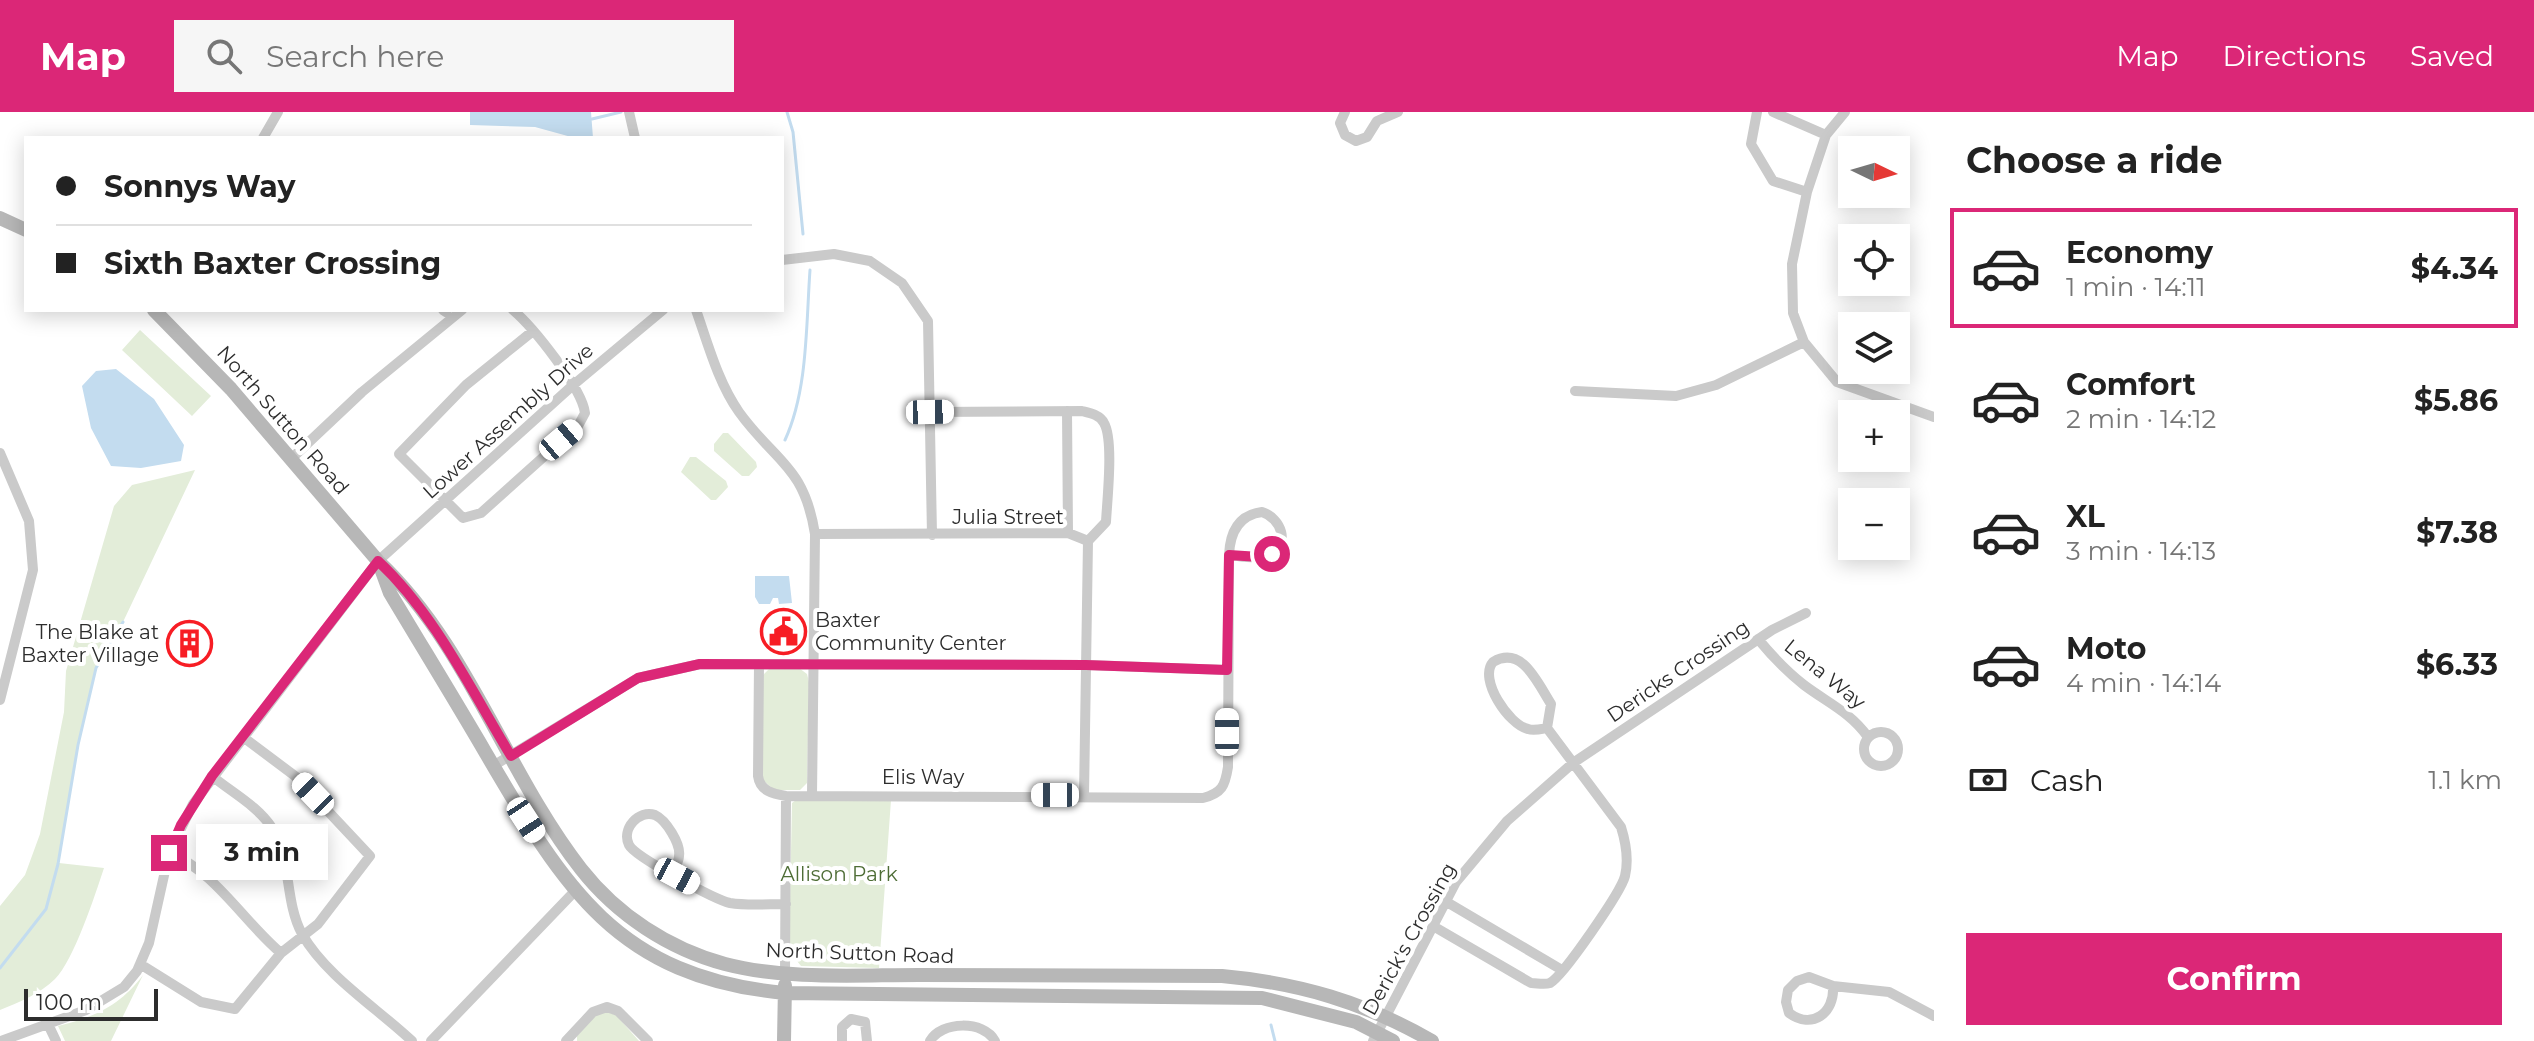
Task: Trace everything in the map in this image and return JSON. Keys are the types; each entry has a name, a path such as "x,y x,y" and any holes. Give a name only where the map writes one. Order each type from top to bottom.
{"main road":[{"path":"0,218 24,229"},
{"name":"North Sutton Road","path":"156,312 292,458 378,561 401,582 450,654 581,868 627,914 653,933 696,954 742,968 785,973 1222,976 1291,984 1387,1016 1432,1041"},
{"name":"North Sutton Road","path":"378,561 390,593 493,766 574,892 636,946 671,966 731,986 785,993 1262,998 1318,1010 1376,1037 1393,1041"},
{"path":"784,1041 785,973"}],"street":[{"path":"264,136 278,112"},
{"path":"629,112 635,136"},
{"path":"1345,112 1340,123 1345,135 1356,141 1367,137 1374,116 1398,112"},
{"path":"1757,112 1751,144 1773,181 1807,192"},
{"path":"1773,112 1826,135"},
{"path":"1845,112 1826,135 1807,192 1792,264 1793,313 1804,342 1837,382 1934,417"},
{"path":"784,260 834,254 870,261 902,283 928,321 932,535"},
{"path":"515,312 533,331 572,386 584,406 584,417 578,426 477,516 463,518 400,458 400,450 466,385 533,331"},
{"name":"Lower Assembly Drive","path":"140,964 149,943 169,853 181,825 212,776 378,561 657,312"},
{"path":"697,312 722,381 738,411 797,476 808,497 815,534 812,795"},
{"path":"292,458 446,313"},
{"path":"1575,391 1676,396 1716,385 1804,342"},
{"path":"1067,411 1068,533"},
{"name":"Julia Street","path":"815,534 1068,533 1088,541 1106,522 1106,424 1097,415 1067,411 930,412"},
{"path":"0,453 29,521 33,570 0,700"},
{"path":"493,766 638,678 700,664 1086,665 1227,670 1229,539 1244,516 1262,512 1275,518 1282,530 1282,538 1272,554 1260,557 1229,555"},
{"path":"1084,795 1088,541"},
{"name":"Dericks Crossing","path":"1573,763 1758,639 1806,613"},
{"name":"Lena Way","path":"1758,639 1778,663 1806,687 1855,720 1868,737"},
{"path":"1433,926 1531,983 1552,982 1618,893 1626,875 1627,846 1621,827 1547,728 1551,704 1518,658 1500,657 1493,662 1487,678 1490,689 1517,723 1526,729 1547,728"},
{"path":"759,664 758,781 770,792 786,796 785,973"},
{"name":"Elis Way","path":"786,796 1217,794 1226,784 1228,767 1227,670"},
{"path":"1,1041 86,1010 108,998 124,987 140,964 201,1002 235,1009 281,953 318,924 370,856 295,776 243,737"},
{"name":"Derick's Crossing","path":"1376,1037 1456,882 1507,821 1573,763"},
{"path":"212,776 271,826 283,852 288,892 303,935 328,966 412,1041"},
{"path":"673,873 679,856 678,845 661,819 651,813 642,814 632,822 627,834 629,845 638,855 728,903 786,904"},
{"path":"169,853 193,863 253,929 281,953"},
{"path":"431,1041 574,892"},
{"path":"1445,901 1562,970"},
{"path":"1833,986 1829,1009 1820,1018 1809,1022 1789,1013 1786,1002 1788,990 1797,981 1809,977 1833,986 1889,992 1934,1016"},
{"path":"568,1040 593,1012 607,1007 618,1011 648,1041"},
{"path":"842,1041 842,1027 851,1019 865,1022 867,1041"},
{"path":"47,1022 56,1041"},
{"path":"930,1041 935,1033 948,1027 983,1029 995,1041"}],"green space":[{"path":"140,330 211,396 192,416 122,350"},
{"path":"723,433 728,433 756,462 757,467 749,476 742,476 714,451 714,444"},
{"path":"690,457 696,457 726,481 728,487 716,500 711,500 681,472"},
{"path":"195,470 123,622 96,668 78,745 59,863 104,868 90,910 69,957 55,979 22,1001 0,1010 0,906 25,875 40,834 64,712 66,671 114,506 132,485"},
{"path":"799,668 807,674 809,682 807,783 800,790 774,790 762,779 763,675 769,669"},
{"name":"Allison Park","path":"796,800 891,800 879,968 801,966 789,951 792,803"},
{"path":"143,975 111,1041 65,1041 58,1026 105,1009 125,995"},
{"path":"607,1012 616,1015 639,1041 577,1041 577,1036 597,1014"}],"water":[{"path":"470,112 591,112 593,136 568,136 535,127 470,125"},
{"path":"116,369 154,399 184,445 181,461 141,468 111,466 91,428 82,386 96,371"},
{"path":"755,576 789,576 792,603 779,604 778,598 773,598 770,604 759,604 755,597"}],"waterway":[{"path":"592,119 621,112"},
{"path":"787,112 793,132 803,234"},
{"path":"785,440 793,421 802,379 810,270"},
{"path":"0,968 46,909 58,864 78,745 96,668 123,622"},
{"path":"1271,1025 1275,1041"}],"place":[{"name":"Baxter Community Center","path":"784,631"},
{"name":"The Blake at Baxter Village","path":"190,644"}],"route":[{"path":"169,853 181,825 212,776 378,561 401,582 450,654 511,756 638,678 700,664 1086,665 1227,670 1229,555 1260,557 1272,554"}]}
